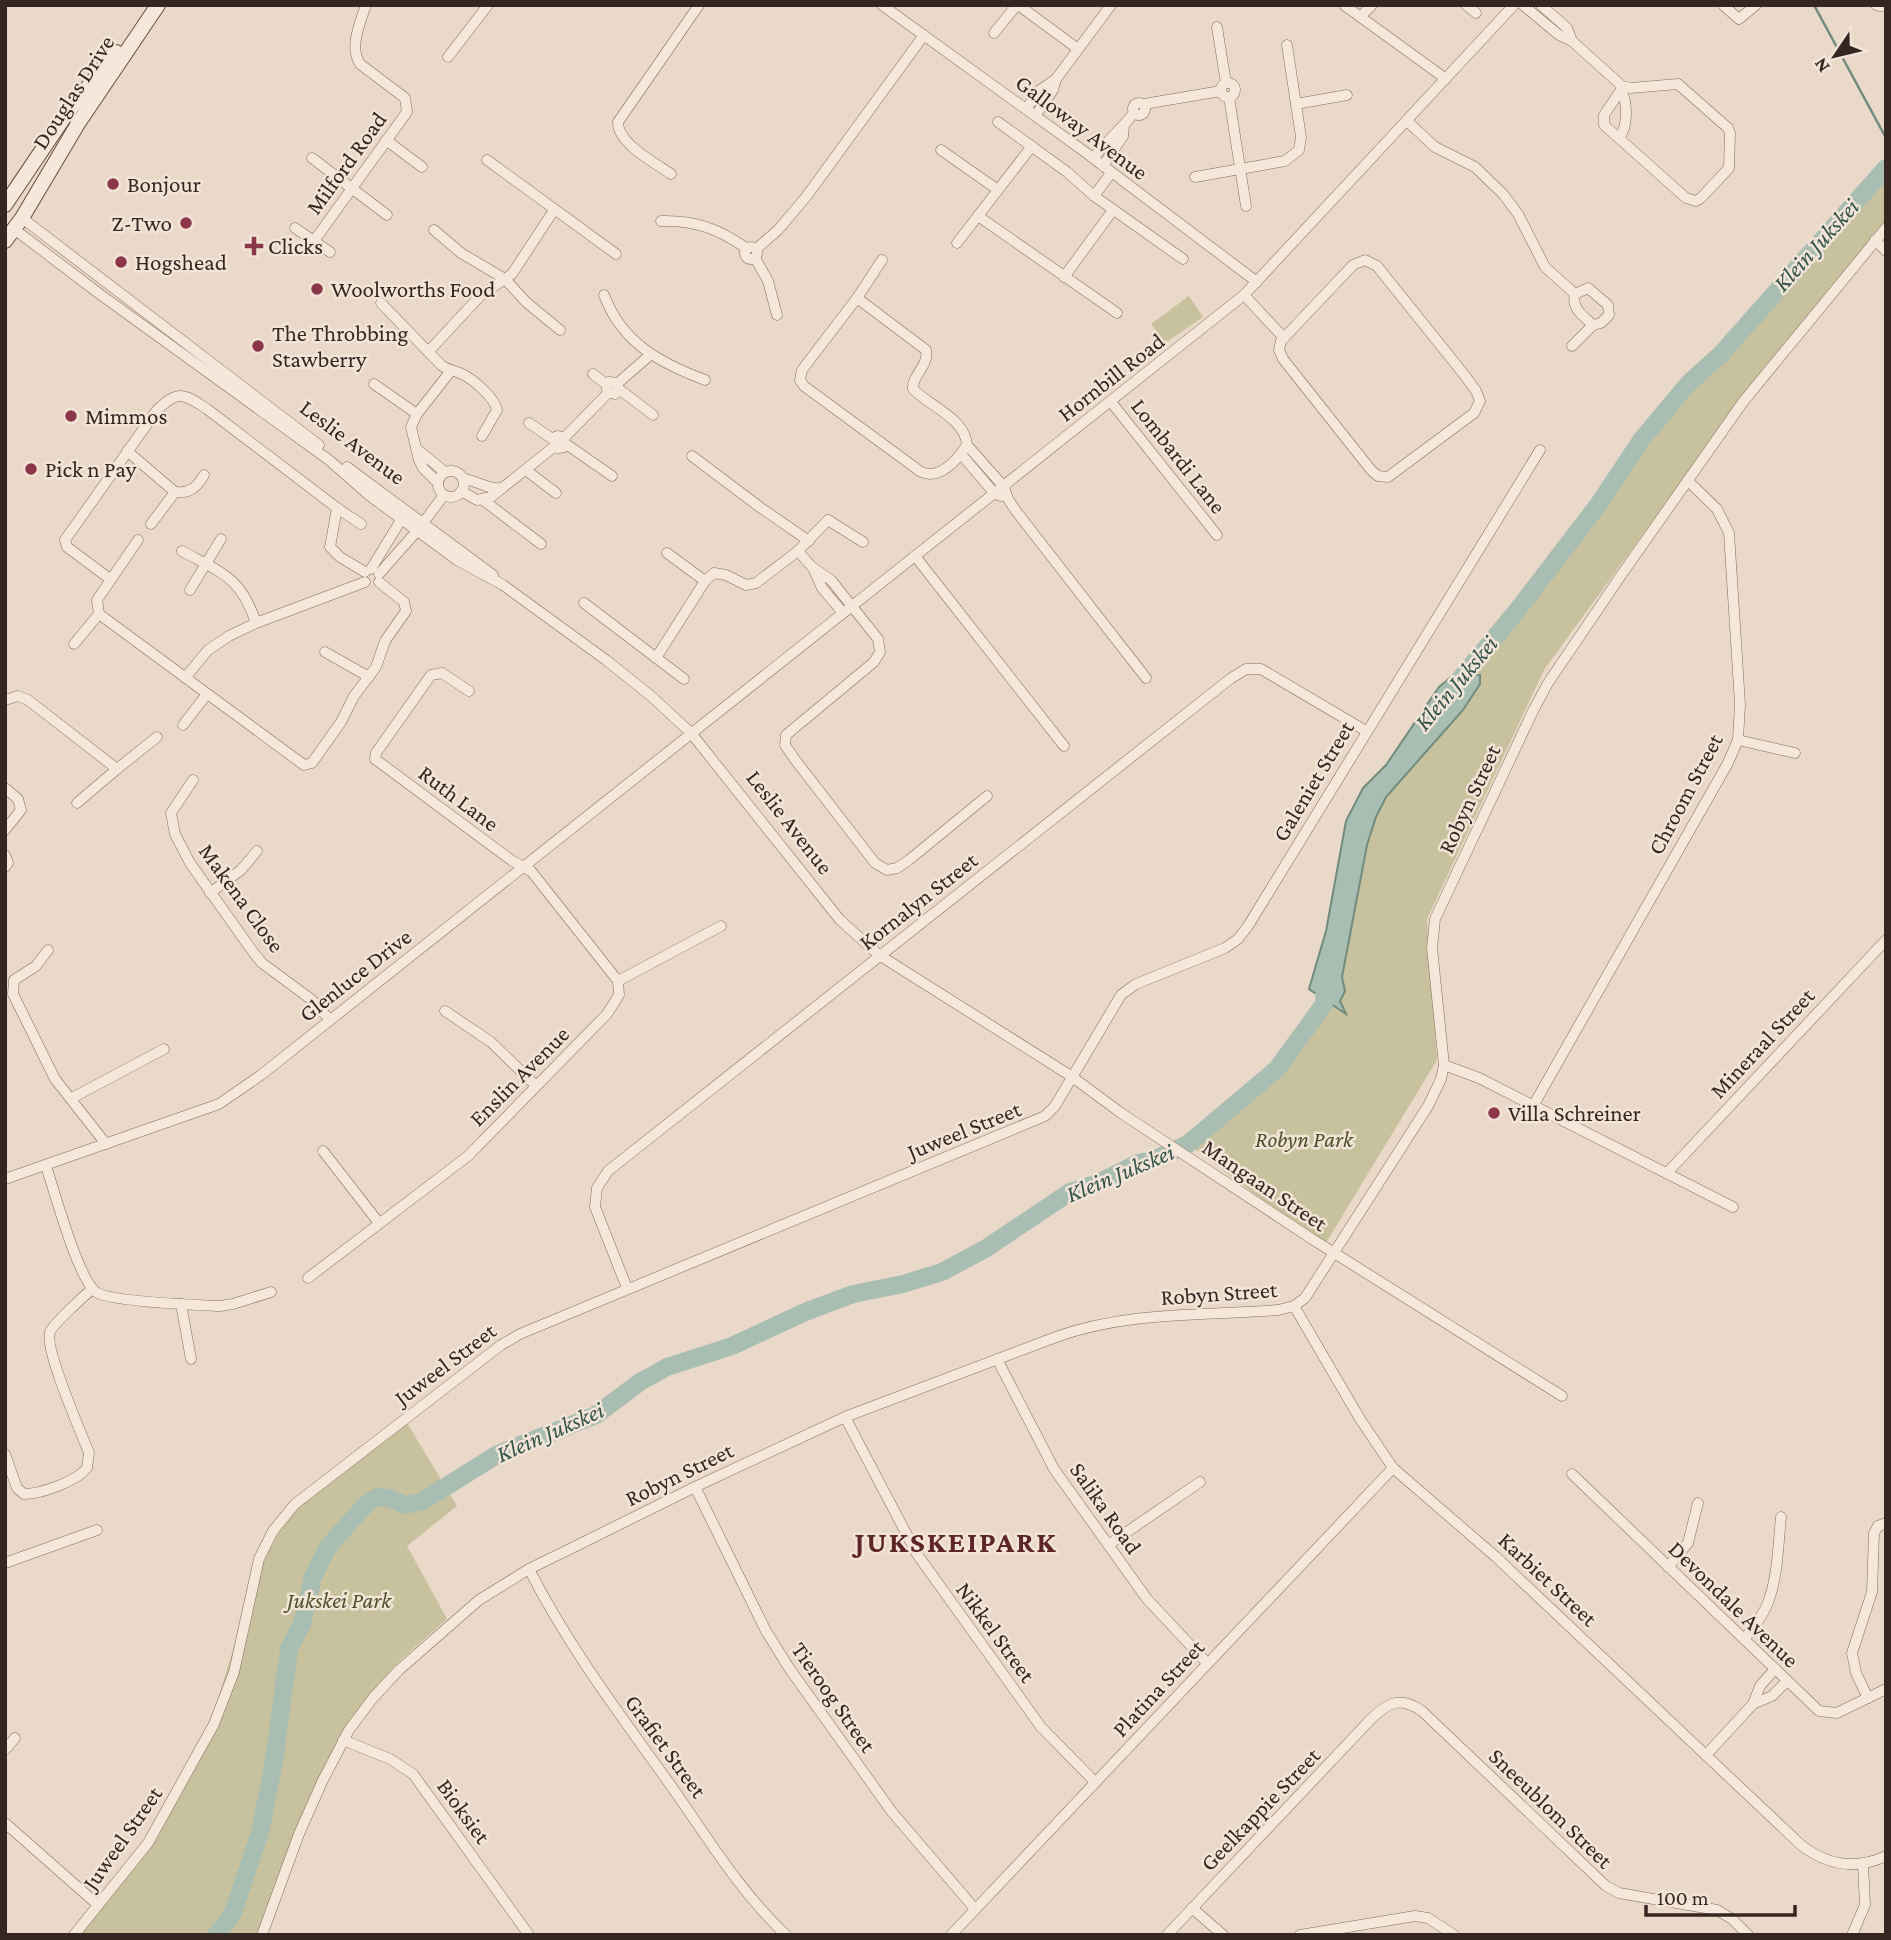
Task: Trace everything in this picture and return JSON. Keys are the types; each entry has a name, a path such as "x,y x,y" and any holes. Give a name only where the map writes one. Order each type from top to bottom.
{"street":[{"name":"Douglas Drive","path":"5,205 67,113 149,5"},
{"name":"Douglas Drive","path":"12,228 158,5"},
{"name":"Milford Road","path":"314,241 407,112 405,98 357,59 357,29 366,5"},
{"path":"448,57 488,5"},
{"path":"671,174 624,139 618,129 618,122 699,5"},
{"name":"Galloway Avenue","path":"882,5 1093,158 1257,282"},
{"path":"1026,109 1040,90 1056,79 1111,5"},
{"path":"1344,5 1446,79"},
{"path":"1360,17 1372,5"},
{"path":"1466,5 1476,13"},
{"name":"Hornbill Road","path":"691,733 1244,295 1514,5"},
{"path":"1523,5 1559,35 1572,41 1622,89 1625,99 1624,129 1619,138"},
{"path":"1541,5 1567,28 1572,41"},
{"path":"1723,5 1739,19 1756,5"},
{"path":"1876,5 1886,7"},
{"path":"994,33 1013,8 1021,7 1078,49"},
{"path":"1217,27 1225,90 1246,206"},
{"path":"752,252 778,230 806,197 924,35"},
{"path":"1195,177 1285,161 1297,153 1301,137 1287,44"},
{"path":"1035,116 1054,90 1056,79"},
{"path":"1672,84 1682,86 1728,128 1729,168 1702,198 1691,201 1606,128 1603,119 1622,89 1672,84"},
{"path":"1093,158 1115,131 1135,113 1133,108 1136,103 1144,104 1225,90"},
{"path":"1296,104 1347,95"},
{"path":"998,121 1067,172 1094,197 1182,259"},
{"path":"1407,121 1435,147 1475,167 1503,194 1518,214 1545,267 1575,294"},
{"path":"1094,197 1123,136 1124,125"},
{"path":"386,141 422,167"},
{"path":"957,243 1032,146"},
{"path":"941,150 998,190"},
{"path":"312,158 387,215"},
{"path":"487,160 616,254"},
{"path":"429,351 480,296 517,268 554,210"},
{"path":"1064,276 1113,210"},
{"name":"Leslie Avenue","path":"5,211 12,228 420,527 493,575 651,696 691,733 818,896 855,935 880,955"},
{"path":"978,216 1117,313"},
{"path":"661,221 691,222 712,228 752,252 768,281 777,315"},
{"path":"295,228 330,252"},
{"name":"Robyn Street","path":"262,1935 299,1834 343,1740 373,1698 413,1656 479,1600 529,1569 845,1417 1080,1328 1132,1318 1278,1310 1294,1306 1305,1298 1428,1106 1441,1079 1444,1065 1432,948 1433,927 1439,908 1548,683 1743,402 1886,228"},
{"path":"434,230 461,253 505,279 526,302 559,330"},
{"path":"1875,240 1886,251"},
{"path":"882,260 857,298 802,370 802,383 928,475 937,474 961,454 967,445"},
{"path":"1361,261 1372,262 1466,377 1479,397 1479,406 1474,413 1391,476 1378,476 1283,359 1279,349 1284,338 1353,265 1361,261"},
{"path":"1572,346 1592,325 1601,323 1609,315 1608,305 1588,288 1575,294"},
{"path":"1575,294 1575,307 1592,325"},
{"path":"604,295 620,326 650,355 705,380"},
{"path":"1244,295 1284,338"},
{"path":"857,298 926,350 925,363 912,383 913,389 951,419 964,434 967,445 1004,487 1007,499 1146,678"},
{"path":"381,303 450,372 464,374 497,406 481,436"},
{"path":"461,491 477,500 483,500 527,471 560,442 613,387 650,355"},
{"path":"450,372 417,414 411,426 412,438 423,468 438,483 444,495 456,496 461,491 463,479"},
{"path":"593,374 653,415"},
{"path":"374,384 417,414"},
{"path":"110,579 65,542 69,532 127,451 162,405 176,396 184,395 207,409 361,524"},
{"name":"Lombardi Lane","path":"1111,402 1217,535"},
{"path":"529,423 612,475"},
{"path":"418,450 445,472 452,471 463,479 474,479 493,489 503,488"},
{"name":"Galeniet Street","path":"1071,1076 1126,990 1217,951 1238,939 1540,450"},
{"path":"127,451 175,492 188,492 204,475"},
{"path":"961,454 995,494 1007,499"},
{"path":"692,456 809,541"},
{"path":"527,471 556,493"},
{"path":"438,483 445,472"},
{"name":"Chroom Street","path":"1533,1106 1728,763 1738,740 1740,704 1728,533 1717,509 1688,481"},
{"path":"151,524 175,492"},
{"path":"186,678 211,647 256,623 372,576 420,527 444,495"},
{"path":"483,500 541,544"},
{"path":"138,540 97,600 99,614 292,758 307,765 312,764 326,745 354,696 378,664 385,641 406,608 395,593 336,554 330,547 337,508"},
{"path":"372,576 404,515"},
{"path":"656,658 705,581 714,573 752,585 798,551 828,520 863,542"},
{"path":"190,590 221,539"},
{"path":"182,551 230,579 248,601 256,623"},
{"path":"798,551 813,567 831,580 878,639 880,648 878,657 790,730 785,742 792,755 875,863 887,870 897,868 987,796"},
{"path":"667,553 705,581"},
{"path":"915,556 1064,746"},
{"path":"813,567 822,588 843,613"},
{"path":"584,603 684,679"},
{"path":"74,644 99,614"},
{"path":"325,652 369,677"},
{"name":"Kornalyn Street","path":"627,1288 596,1211 596,1192 603,1176 636,1147 1230,679 1246,669 1264,670 1366,731"},
{"name":"Ruth Lane","path":"468,691 442,673 431,675 374,756 503,855 523,867"},
{"path":"183,725 207,694"},
{"path":"5,699 18,696 28,700 117,769"},
{"name":"Glenluce Drive","path":"5,1179 225,1101 691,733"},
{"path":"77,803 157,737"},
{"path":"1738,740 1795,753"},
{"name":"Makena Close","path":"193,780 173,809 172,821 181,847 210,893 258,959 312,1000 330,1020"},
{"path":"5,788 18,799 21,810 5,830"},
{"path":"210,893 241,870 257,851"},
{"path":"5,855 8,863 5,867"},
{"path":"523,867 533,873 618,981 721,926"},
{"name":"Mineraal Street","path":"1667,1173 1886,940"},
{"path":"48,950 36,966 14,981 13,994 55,1079 106,1144"},
{"name":"Mangaan Street","path":"880,955 1071,1076 1121,1113 1335,1254 1562,1396"},
{"name":"Enslin Avenue","path":"308,1278 468,1156 614,1007 620,990 618,981"},
{"path":"445,1012 491,1042 535,1085"},
{"path":"72,1098 164,1049"},
{"path":"1444,1065 1468,1072 1733,1207"},
{"name":"Juweel Street","path":"74,1935 148,1843 214,1724 234,1672 260,1559 273,1531 288,1511 311,1490 501,1345 534,1327 1031,1124 1050,1113 1071,1076"},
{"path":"323,1151 379,1223"},
{"path":"46,1166 76,1253 92,1289 101,1295 181,1304 227,1305 271,1292"},
{"path":"5,1454 17,1488 24,1494 71,1480 87,1468 89,1453 52,1356 49,1337 57,1322 92,1289"},
{"path":"181,1304 191,1359"},
{"name":"Karbiet Street","path":"1294,1306 1360,1419 1394,1468 1496,1557 1811,1853 1840,1864 1863,1864"},
{"name":"Salika Road","path":"997,1359 1045,1455 1152,1606 1207,1663"},
{"name":"Nikkel Street","path":"845,1417 924,1565 1041,1727 1095,1782"},
{"name":"Platina Street","path":"951,1935 1394,1468"},
{"name":"Devondale Avenue","path":"1572,1474 1812,1705 1825,1713 1837,1713 1886,1689"},
{"path":"1108,1545 1200,1482"},
{"name":"Tieroog Street","path":"695,1487 766,1631 789,1668 898,1819 975,1909"},
{"path":"1668,1567 1688,1543 1698,1503"},
{"path":"1745,1638 1762,1615 1770,1595 1781,1517"},
{"path":"1868,1698 1856,1673 1852,1653 1872,1591 1874,1533 1876,1528 1886,1523"},
{"path":"5,1563 97,1530"},
{"name":"Grafiet Street","path":"529,1569 557,1623 629,1728 740,1883 786,1935"},
{"path":"1706,1755 1753,1704 1760,1686 1775,1669"},
{"path":"1753,1704 1772,1696 1787,1682"},
{"name":"Sneeublom Street","path":"1380,1710 1398,1702 1413,1705 1422,1711 1611,1889 1634,1896 1717,1910 1732,1919 1748,1935"},
{"name":"Geelkappie Street","path":"1167,1935 1380,1710"},
{"path":"5,1750 15,1738"},
{"name":"Bioksiet","path":"343,1740 390,1759 413,1774 529,1935"},
{"path":"5,1823 98,1905"},
{"path":"1852,1935 1865,1905 1863,1864 1886,1856"},
{"path":"1192,1908 1223,1935"},
{"path":"1300,1935 1420,1916 1439,1923 1454,1935"}],"green space":[{"name":"Robyn Park","path":"1886,168 1886,225 1691,468 1544,670 1427,919 1437,1060 1324,1246 1188,1144 1277,1069 1324,1004 1326,971 1359,819 1458,683 1598,505 1642,439 1688,384 1721,354"},
{"path":"1189,296 1203,317 1165,343 1151,324"},
{"name":"Jukskei Park","path":"404,1418 457,1506 407,1546 447,1619 398,1662 362,1706 320,1777 285,1857 257,1935 67,1935 97,1904 156,1826 207,1736 254,1580 292,1507"}],"water":[{"path":"1456,673 1480,675 1480,684 1463,710 1386,797 1376,817 1367,845 1342,977 1345,991 1340,1001 1346,1014 1309,989 1326,931 1346,821 1363,788 1386,765 1439,687"}],"waterway":[{"path":"1814,5 1886,138"},
{"name":"Klein Jukskei","path":"1450,691 1516,612 1598,505 1642,439 1688,384 1721,354 1886,168"},
{"name":"Klein Jukskei","path":"216,1935 232,1915 260,1833 274,1761 289,1649 302,1624 313,1577 328,1547 366,1504 378,1497 389,1498 405,1505 423,1501 498,1454 596,1415 640,1382 667,1367 732,1346 805,1312 853,1294 903,1284 942,1272 985,1249 1070,1192 1098,1183 1138,1163 1153,1160 1188,1144 1277,1069 1324,1004 1325,978"}],"place":[{"name":"Bonjour","path":"113,184"},
{"name":"Z-Two","path":"186,223"},
{"name":"Clicks","path":"254,246"},
{"name":"Hogshead","path":"121,262"},
{"name":"Woolworths Food","path":"317,289"},
{"name":"The Throbbing Stawberry","path":"258,346"},
{"name":"Mimmos","path":"71,416"},
{"name":"Pick n Pay","path":"31,469"},
{"name":"Villa Schreiner","path":"1494,1113"}],"district":[{"name":"JUKSKEIPARK","path":"956,1542"}]}
